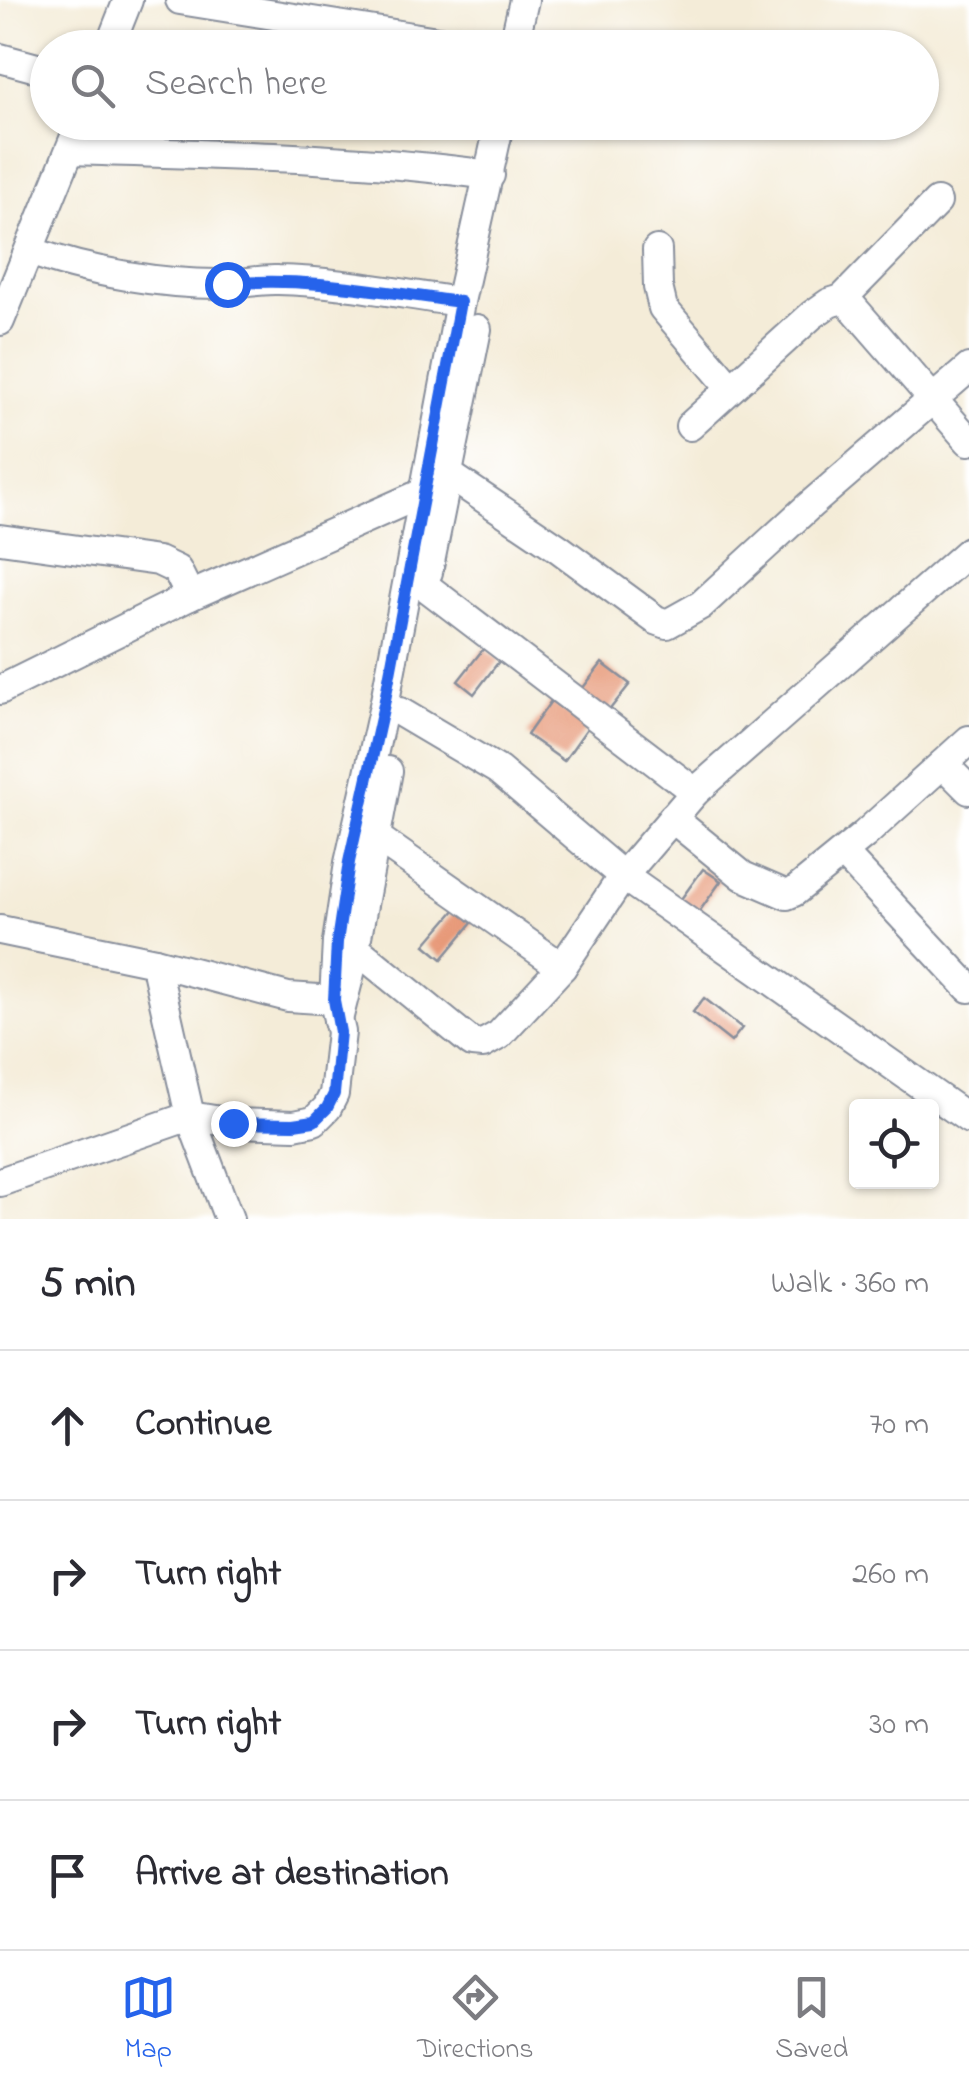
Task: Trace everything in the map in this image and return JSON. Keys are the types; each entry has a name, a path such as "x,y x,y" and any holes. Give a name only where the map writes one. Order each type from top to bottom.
{"street":[{"path":"116,30 128,0"},
{"path":"180,0 368,30"},
{"path":"518,30 524,0"},
{"path":"0,58 30,66"},
{"path":"0,321 75,140"},
{"path":"0,1182 190,1116 233,1123 314,1121 334,1094 340,1032 336,1010 337,942 349,862 385,700 460,302 497,140"},
{"path":"71,150 323,158 490,175"},
{"path":"690,426 812,315 829,302 842,299 937,202"},
{"path":"656,250 664,308 731,388"},
{"path":"30,251 58,261 161,279 227,284 304,282 460,302"},
{"path":"842,299 969,441"},
{"path":"336,1010 355,948 477,328"},
{"path":"448,474 667,624 701,605 969,368"},
{"path":"0,690 190,596 424,493"},
{"path":"0,539 158,561 176,570 190,596"},
{"path":"355,948 472,1043 498,1036 562,967 623,876 695,792 969,551"},
{"path":"425,586 695,792"},
{"path":"400,712 498,770 623,876 969,1118"},
{"path":"672,818 744,876 780,894 794,892 969,740"},
{"path":"943,764 969,790"},
{"path":"376,837 562,967"},
{"path":"843,853 969,988"},
{"path":"0,930 155,962 336,1010"},
{"path":"155,962 190,1116 228,1219"}],"building":[{"path":"484,648 500,660 474,694 458,681"},
{"path":"602,663 630,684 603,718 576,697"},
{"path":"551,701 588,727 564,761 527,735"},
{"path":"703,869 721,881 691,923 673,910"},
{"path":"456,909 472,923 442,959 425,945"},
{"path":"704,998 742,1028 731,1042 693,1012"}],"route":[{"path":"227,284 304,282 460,302 385,700 349,862 337,942 334,1000 340,1032 334,1094 314,1121 233,1123"}]}
